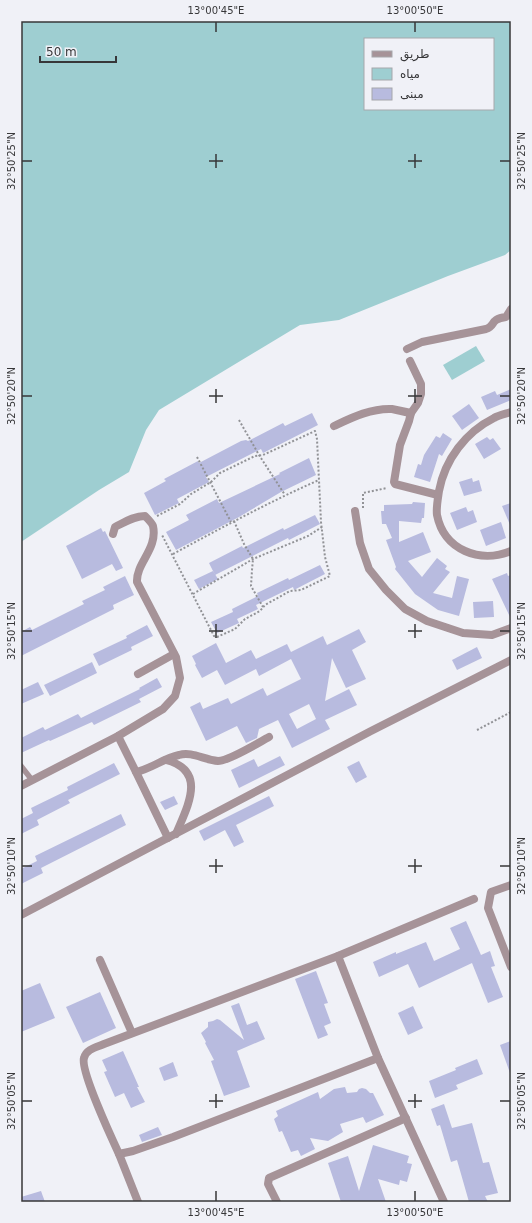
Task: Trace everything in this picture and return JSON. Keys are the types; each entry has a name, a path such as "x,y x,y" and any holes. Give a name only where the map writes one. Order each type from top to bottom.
{"street":[{"path":"406,350 422,342 486,330 497,318 506,317 511,309"},
{"path":"410,361 421,384 421,394 418,403 410,413 409,421 400,445 394,482 395,484 438,495"},
{"path":"334,426 354,416 380,410 391,409 410,413"},
{"path":"511,412 495,417 475,429 452,455 444,470 438,495 437,514 440,525 452,543 464,551 476,555 489,556 504,554 511,551"},
{"path":"355,511 360,543 369,569 386,590 405,609 427,621 463,633 492,635 511,628"},
{"path":"21,786 118,736 163,709 175,696 180,678 174,654 137,582 136,575 149,552 153,539 153,525 145,516 140,516 132,518 115,527 113,534"},
{"path":"138,674 174,654"},
{"path":"21,916 364,735 511,660"},
{"path":"118,736 136,772 172,836"},
{"path":"136,772 178,755 188,753 220,761 231,757 269,737"},
{"path":"166,760 175,762 185,770 190,776 192,785 187,808 172,836"},
{"path":"511,885 491,892 488,908 511,967"},
{"path":"138,1202 103,1119 85,1068 84,1058 90,1050 338,956 474,899"},
{"path":"338,956 378,1058 444,1202"},
{"path":"100,960 132,1033"},
{"path":"119,1154 173,1138 378,1058"},
{"path":"276,1202 268,1184 269,1178 406,1118"}],"lane":[{"path":"21,766 32,780"}],"path":[{"path":"239,420 259,456 286,495"},
{"path":"154,518 180,504 191,494 211,482 220,473 255,456 263,455 315,431 318,439 319,480 325,557 330,576 301,590 290,591 265,605 260,611 245,618 235,629 217,637 214,636 160,530"},
{"path":"197,457 253,559 251,586 263,607"},
{"path":"172,554 286,495 319,480"},
{"path":"355,511 363,507 363,492 388,487 395,484"},
{"path":"193,594 253,559 308,536 322,527"},
{"path":"477,730 511,712"}],"water":[{"path":"21,21 511,21 511,250 505,255 448,276 339,320 300,325 159,410 146,430 129,472 99,490 21,542"},
{"path":"476,346 485,361 452,380 443,365"}],"building":[{"path":"511,389 511,400 487,410 481,397 495,391 497,395"},
{"path":"469,404 479,418 462,430 452,416"},
{"path":"312,413 318,425 263,453 261,449 206,477 209,482 177,499 179,503 155,515 144,493 166,481 164,479 241,441 248,441 283,423 285,426"},
{"path":"443,433 452,439 442,456 439,454 430,482 414,477 418,464 421,465 424,455 436,436 440,438"},
{"path":"487,437 490,440 493,438 501,449 484,459 475,444"},
{"path":"309,458 316,475 281,492 239,517 176,550 166,532 189,520 186,515 217,499 219,503 280,474 279,473"},
{"path":"472,478 473,482 479,480 482,491 464,496 459,482"},
{"path":"413,502 425,503 424,518 422,518 421,523 399,521 399,542 423,532 431,552 408,561 422,577 437,558 447,566 445,569 450,572 433,593 452,598 457,576 469,579 459,616 438,610 415,594 395,569 396,567 386,540 392,538 386,524 382,524 381,511 384,511 384,505 412,504"},
{"path":"511,503 511,527 502,506"},
{"path":"466,507 468,512 473,510 477,522 457,530 450,513"},
{"path":"315,515 320,524 289,540 288,538 215,575 209,563 242,546 243,548 283,528 284,530"},
{"path":"501,522 506,538 486,546 480,530"},
{"path":"101,528 103,532 105,531 123,568 116,571 112,564 82,579 66,546"},
{"path":"320,565 325,574 294,590 293,587 256,605 258,609 237,619 239,623 217,633 211,622 233,612 232,609 258,596 257,593"},
{"path":"213,571 218,579 199,589 194,580"},
{"path":"507,573 508,576 511,575 511,619 492,579"},
{"path":"125,576 134,595 113,605 114,609 21,656 21,632 30,627 32,630 84,604 82,601 105,590 103,587"},
{"path":"493,601 494,617 474,618 473,602"},
{"path":"147,625 153,636 131,647 132,650 99,666 93,654 127,638 126,636"},
{"path":"359,629 366,642 352,650 366,679 346,688 332,658 325,701 349,689 357,705 325,720 330,729 292,748 278,720 259,729 257,738 246,743 237,726 206,741 190,707 200,702 203,709 228,698 231,704 263,688 267,696 301,679 291,659 259,676 256,669 225,685 217,670 202,678 192,656 216,643 226,663 251,650 256,659 287,644 291,652 323,636 327,645","holes":["309,704 316,719 297,729 289,714"]},
{"path":"477,647 482,658 457,670 452,660"},
{"path":"92,662 97,673 50,696 44,685"},
{"path":"157,678 162,687 139,699 141,702 94,725 92,722 21,753 21,738 43,727 45,730 78,714 81,718 140,689 139,688"},
{"path":"38,682 44,694 21,704 21,690"},
{"path":"280,756 285,765 239,788 231,770 254,759 258,767"},
{"path":"359,761 367,777 356,783 347,767"},
{"path":"114,763 120,774 68,800 70,803 37,820 39,825 21,834 21,819 33,813 31,808 68,790 67,787"},
{"path":"174,796 178,804 165,810 160,802"},
{"path":"269,796 274,806 236,825 244,842 234,847 225,830 204,841 199,831"},
{"path":"121,814 126,825 41,868 43,873 21,884 21,869 37,861 35,856"},
{"path":"466,921 481,955 490,951 495,966 491,967 503,997 488,1003 472,963 419,988 408,964 379,977 373,962 396,952 396,954 426,942 434,961 460,949 450,928"},
{"path":"316,971 328,1003 324,1004 331,1023 324,1026 328,1035 318,1039 295,979"},
{"path":"40,983 55,1018 21,1032 21,991"},
{"path":"100,992 116,1028 83,1043 66,1007"},
{"path":"239,1003 247,1025 257,1021 265,1039 237,1051 250,1087 224,1096 211,1061 214,1060 201,1033 208,1027 208,1022 217,1019 244,1040 231,1006"},
{"path":"413,1006 423,1028 408,1035 398,1013"},
{"path":"511,1041 511,1073 510,1073 500,1045"},
{"path":"123,1051 139,1087 137,1087 145,1102 131,1108 124,1093 115,1097 104,1072 107,1071 102,1060"},
{"path":"477,1059 483,1074 456,1085 458,1089 435,1098 429,1081 456,1070 455,1068"},
{"path":"173,1062 178,1076 164,1081 159,1068"},
{"path":"345,1087 347,1093 357,1092 362,1088 366,1089 370,1093 373,1093 384,1115 366,1123 363,1117 340,1124 343,1132 328,1141 310,1138 315,1149 301,1156 298,1150 291,1152 282,1131 279,1132 274,1119 278,1116 276,1111 318,1092 320,1099 334,1089"},
{"path":"444,1104 452,1128 472,1123 483,1163 489,1162 498,1193 485,1196 488,1202 469,1202 457,1160 451,1162 440,1125 437,1126 431,1109"},
{"path":"158,1127 162,1135 142,1142 139,1135"},
{"path":"373,1145 409,1156 407,1163 412,1164 407,1182 400,1180 399,1185 378,1179 386,1202 341,1202 328,1163 348,1156 359,1191"},
{"path":"41,1191 45,1202 21,1202 21,1197"}]}
